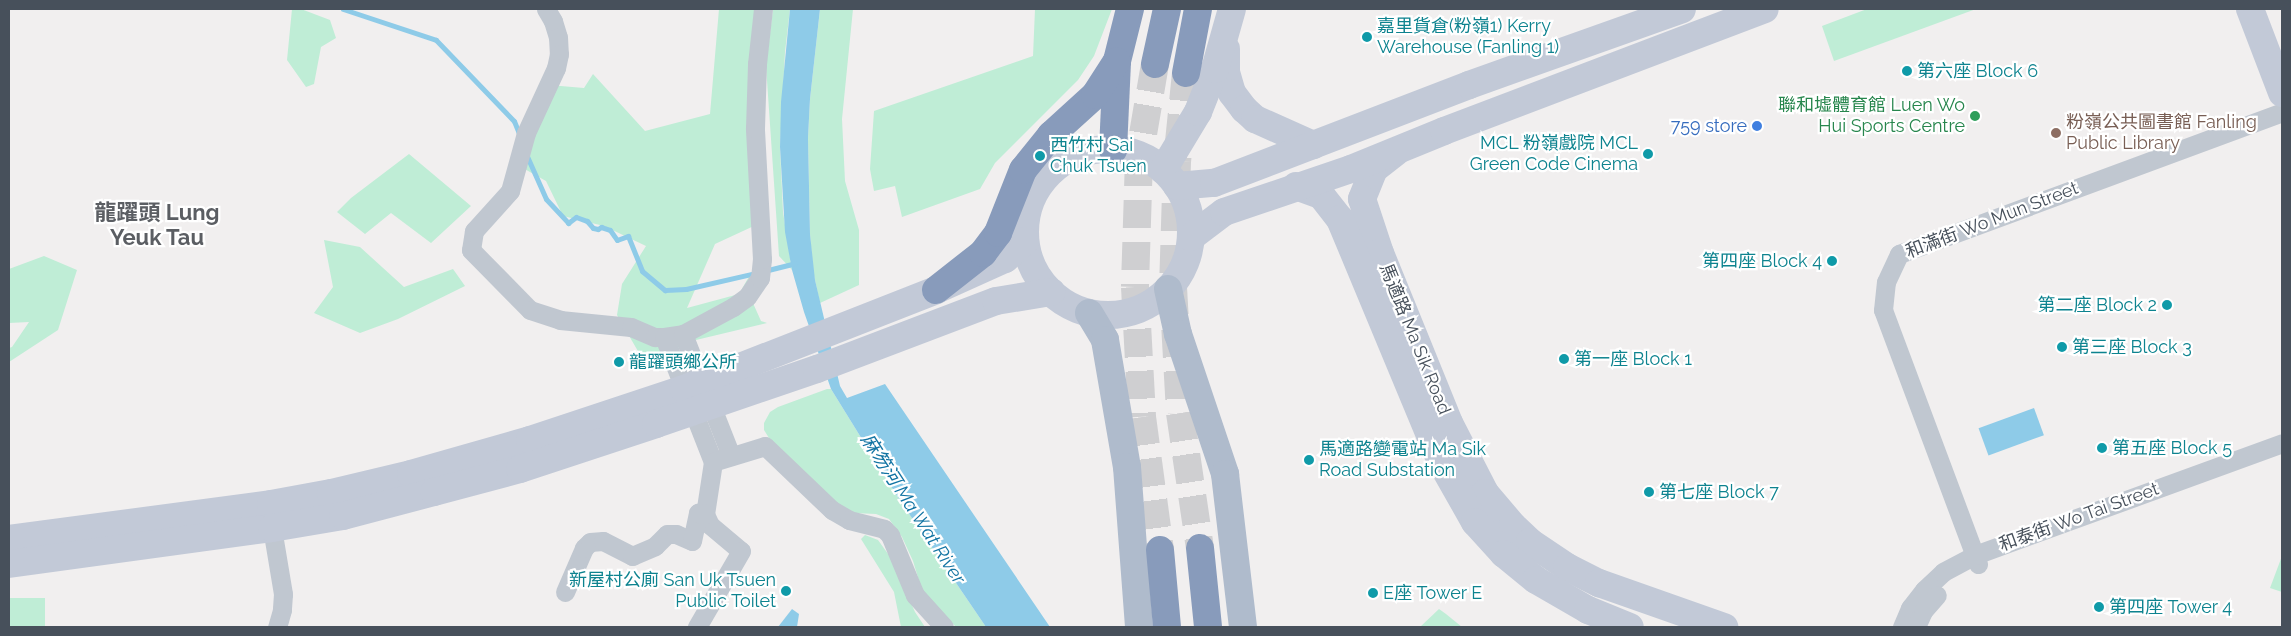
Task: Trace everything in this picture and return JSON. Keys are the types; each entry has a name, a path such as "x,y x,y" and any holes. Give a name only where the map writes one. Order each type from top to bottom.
{"highway":[{"path":"1113,150 1117,61 1130,9"},
{"path":"1155,64 1168,9"},
{"path":"1186,73 1198,9"},
{"path":"936,290 983,252 998,233 1023,170 1051,135 1094,94 1117,61"},
{"path":"1200,548 1208,627"},
{"path":"1160,550 1167,627"}],"main road":[{"path":"1170,178 1214,183 1469,85 1682,9"},
{"path":"1191,237 1224,212 1296,186 1351,169 1444,131 1765,9"},
{"path":"2250,9 2282,93"},
{"path":"1229,21 1226,72 1232,93 1244,109 1255,119 1313,145"},
{"path":"1170,178 1198,112 1229,21"},
{"path":"1113,150 1140,156 1170,178 1188,210 1191,237 1186,261 1168,289 1157,299 1132,312 1110,315 1088,313 1068,304 1051,292 1034,269 1025,241 1027,212 1038,186 1048,175 1071,158 1084,152 1113,150"},
{"name":"馬適路 Ma Sik Road","path":"1396,152 1374,169 1362,199 1380,253 1449,424 1472,472 1499,510 1530,542 1568,567 1599,583 1724,627"},
{"name":"馬適路 Ma Sik Road","path":"1296,186 1321,195 1340,219 1441,462 1475,522 1504,554 1536,580 1588,610 1630,627"},
{"path":"9,564 272,528 343,516 520,469 697,397 1005,259 1025,241"},
{"path":"1168,289 1178,334 1225,474 1243,627"},
{"path":"9,539 271,504 331,493 412,474 530,440 697,397 817,369 996,301 1051,292"},
{"path":"1088,313 1105,340 1127,467 1139,627"}],"street":[{"path":"546,9 553,20 558,37 559,54 556,68 526,133 510,191 474,231 471,250 530,310 560,320 631,327 655,337 673,335 742,302 760,278 762,259 755,128 757,64 763,9"},
{"name":"和滿街 Wo Mun Street","path":"1976,560 1883,310 1886,282 1899,254 2282,112"},
{"path":"673,335 697,397 713,462 704,514 710,525 740,551 697,627"},
{"path":"697,397 731,456"},
{"name":"和泰街 Wo Tai Street","path":"1916,627 1923,611 1945,586 1976,560 2282,443"},
{"path":"713,462 764,446 836,512 849,520 884,528 890,536 915,595 944,627"},
{"name":"和泰街 Wo Tai Street","path":"1902,627 1910,608 1924,590 1943,572 2282,453"},
{"path":"566,592 584,548 590,542 603,541 632,556 655,546 667,534 676,534 692,540 698,513 704,514"},
{"path":"272,528 284,594 277,627"}],"green space":[{"path":"292,9 301,9 330,20 336,38 321,47 314,84 306,87 287,60"},
{"path":"719,9 768,9 756,225 715,244 687,308 739,294 751,273 748,292 761,321 767,323 696,340 646,365 617,315 622,284 646,246 604,226 563,216 546,181 521,167 549,85 584,88 593,74 645,131 710,114"},
{"path":"773,9 790,9 785,52 780,147 783,212 792,270 779,256 766,66"},
{"path":"820,9 853,9 842,119 845,181 859,230 859,285 820,303 813,271 810,234 808,138 810,99"},
{"path":"1035,9 1112,9 1094,56 1078,80 995,163 980,189 902,217 895,186 874,191 870,169 874,111 1033,56"},
{"path":"1867,9 1976,9 1834,61 1822,26"},
{"path":"409,154 471,206 431,243 391,213 365,234 337,212 351,198"},
{"path":"324,240 360,247 404,287 453,269 465,286 398,319 360,333 314,313 333,287"},
{"path":"44,256 77,270 58,330 9,362 9,348 12,347 29,322 9,323 9,269"},
{"path":"831,389 899,499 986,627 956,627 923,594 913,561 902,537 889,519 876,514 854,513 835,502 769,438 764,430 764,423 770,412 778,407"},
{"path":"865,535 878,540 891,558 915,612 925,627 901,627 894,592 861,539"},
{"path":"2282,556 2282,592 2270,588"},
{"path":"9,598 45,598 45,627 9,627"},
{"path":"1439,609 1446,614 1462,627 1420,627"}],"water":[{"name":"麻笏河 Ma Wat River","path":"790,9 820,9 810,99 808,138 810,234 815,280 840,386 847,398 885,384 1050,627 986,627 899,499 831,389 804,312 792,270 785,232 780,147 781,102"},
{"path":"2034,408 2044,435 1988,455 1979,428"},
{"path":"792,609 799,614 797,627 778,627"}],"waterway":[{"path":"343,9 436,40 514,121 520,136"},
{"path":"526,154 546,199 568,223 576,217 587,221 593,228 598,229 601,227 610,230 617,240 628,236 642,271 665,290 686,289 756,273"},
{"path":"764,271 795,263"}],"tunnel":[{"path":"1155,64 1139,158 1135,287 1142,417 1160,550"},
{"path":"1186,73 1177,161 1173,287 1180,413 1200,548"}],"place":[{"name":"嘉里貨倉(粉嶺1) Kerry Warehouse (Fanling 1)","path":"1367,37"},
{"name":"第六座 Block 6","path":"1907,71"},
{"name":"聯和墟體育館 Luen Wo Hui Sports Centre","path":"1975,116"},
{"name":"759 store","path":"1757,126"},
{"name":"粉嶺公共圖書館 Fanling Public Library","path":"2056,133"},
{"name":"MCL 粉嶺戲院 MCL Green Code Cinema","path":"1648,154"},
{"name":"西竹村 Sai Chuk Tsuen","path":"1040,156"},
{"name":"第四座 Block 4","path":"1832,261"},
{"name":"第二座 Block 2","path":"2167,305"},
{"name":"第三座 Block 3","path":"2062,347"},
{"name":"第一座 Block 1","path":"1564,359"},
{"name":"龍躍頭鄉公所","path":"619,362"},
{"name":"第五座 Block 5","path":"2102,448"},
{"name":"馬適路變電站 Ma Sik Road Substation","path":"1309,460"},
{"name":"第七座 Block 7","path":"1649,492"},
{"name":"新屋村公廁 San Uk Tsuen Public Toilet","path":"786,591"},
{"name":"E座 Tower E","path":"1373,593"},
{"name":"第四座 Tower 4","path":"2099,607"}],"district":[{"name":"龍躍頭 Lung Yeuk Tau","path":"157,224"}]}
